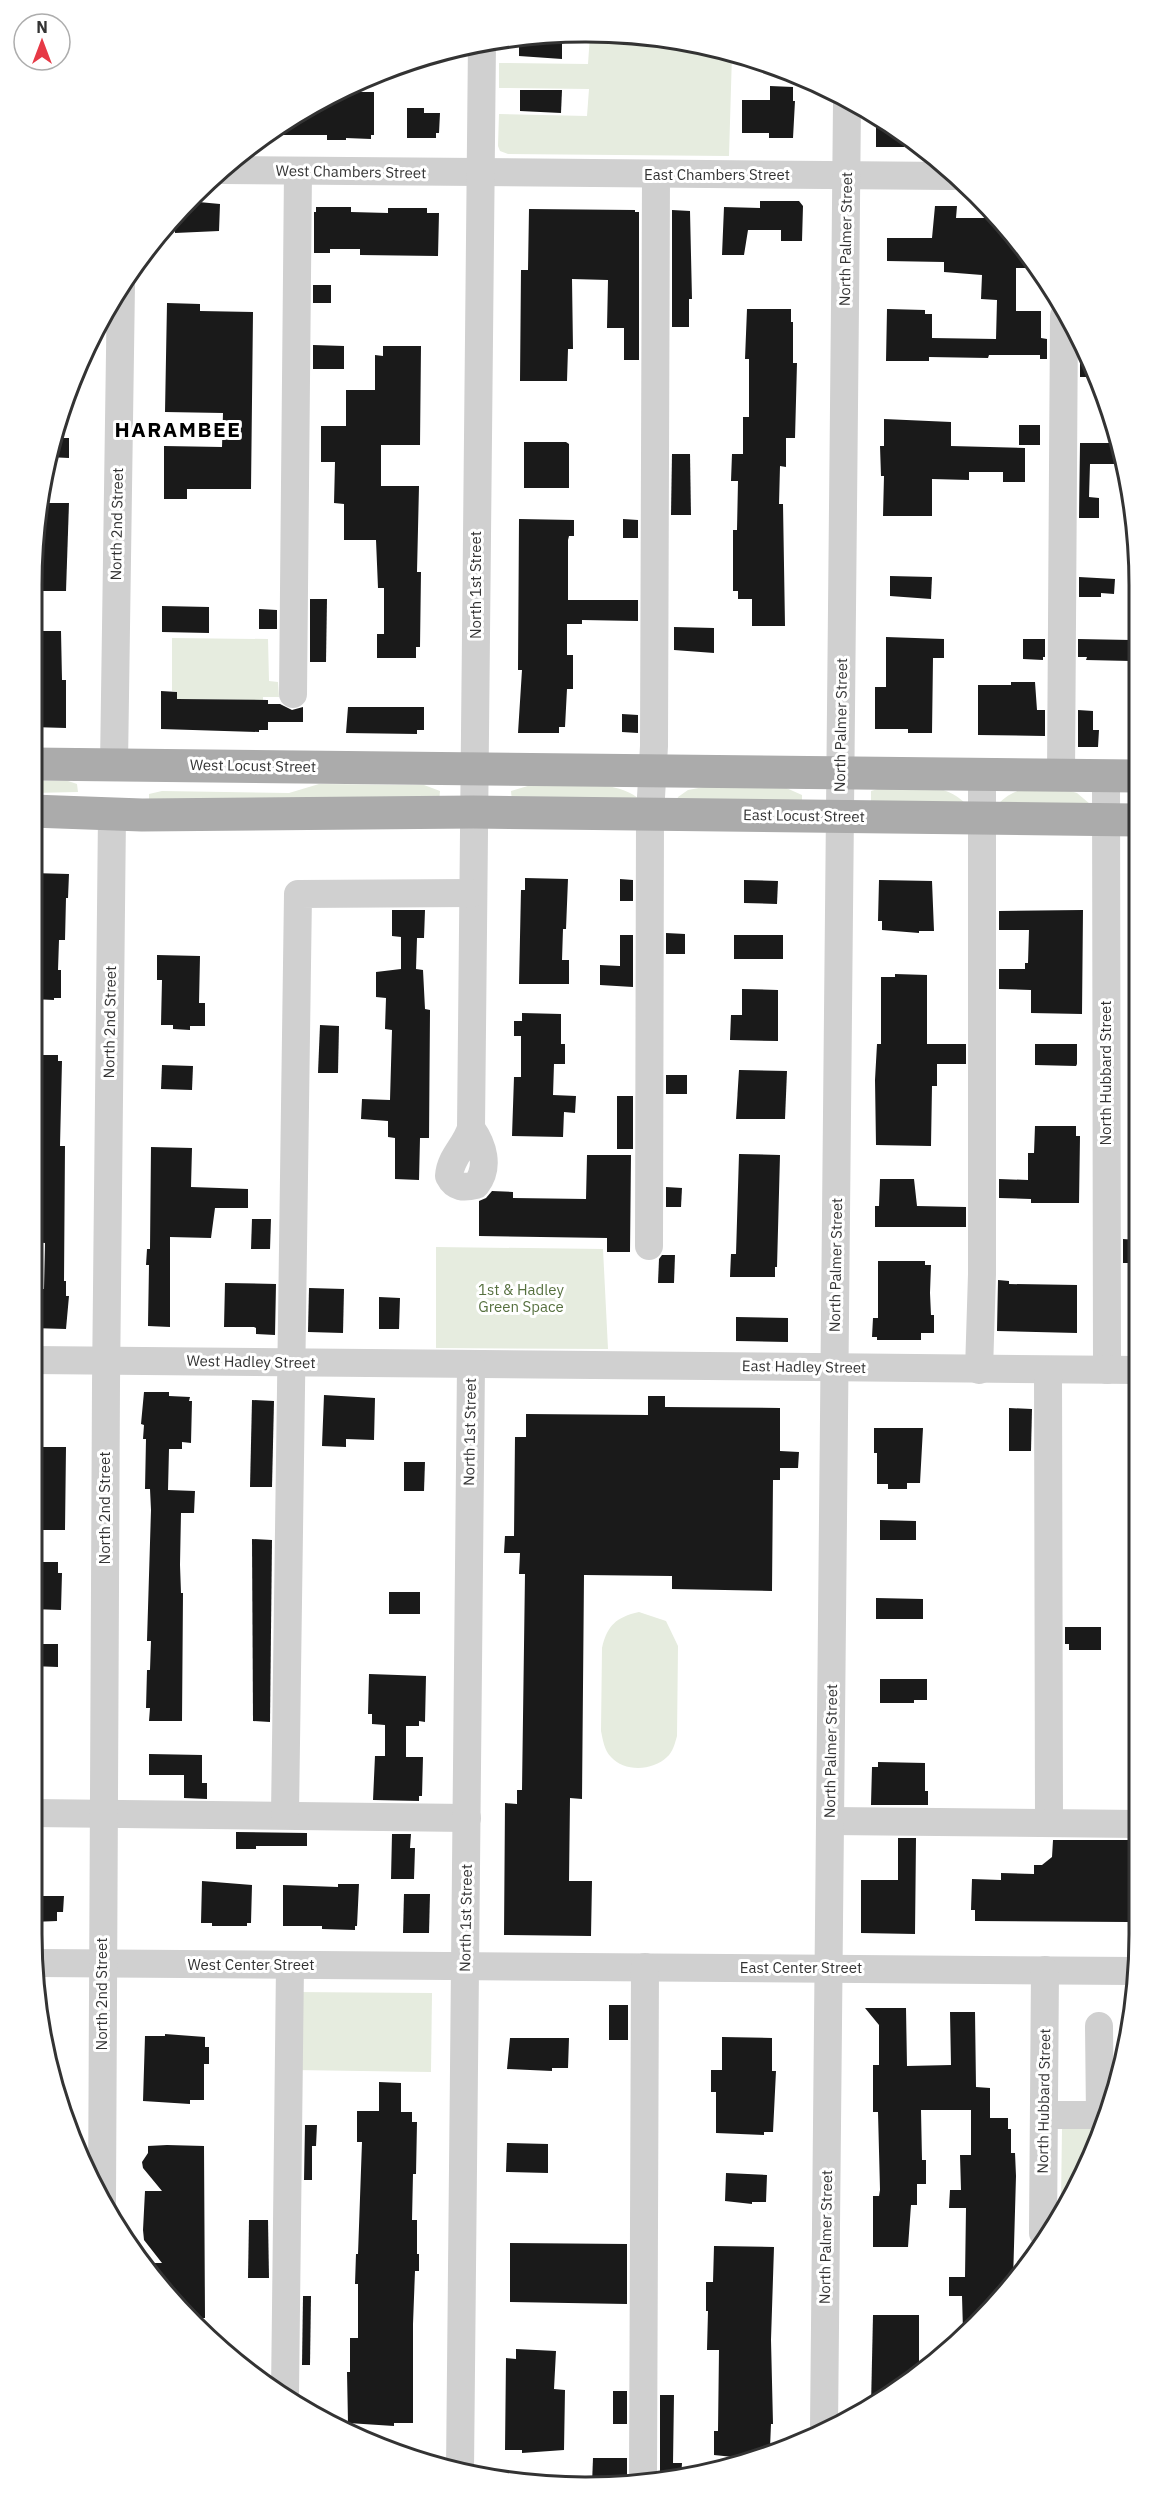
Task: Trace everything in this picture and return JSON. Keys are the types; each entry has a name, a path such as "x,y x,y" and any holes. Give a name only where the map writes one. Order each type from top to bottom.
{"main road":[{"name":"West Locust Street","path":"42,764 475,769"},
{"path":"42,799 70,800 85,797 110,777 114,765"},
{"path":"112,814 130,796 142,788 153,786 286,787 341,768"},
{"path":"475,769 1121,776"},
{"path":"42,811 112,814 473,812"},
{"name":"East Locust Street","path":"473,812 1121,820"}],"street":[{"name":"North 1st Street","path":"471,1128 482,52"},
{"name":"North Palmer Street","path":"824,2422 848,110"},
{"name":"West Chambers Street","path":"235,170 480,174"},
{"path":"293,694 298,171"},
{"name":"East Chambers Street","path":"480,174 944,177"},
{"path":"650,1246 650,814 654,771 656,175"},
{"name":"North 2nd Street","path":"114,765 121,305"},
{"path":"1061,776 1064,328"},
{"path":"979,1370 982,1274 982,774"},
{"name":"North Hubbard Street","path":"1107,1370 1121,776"},
{"name":"North 2nd Street","path":"102,2181 106,1361 112,814"},
{"path":"285,1814 298,894 473,893"},
{"name":"West Hadley Street","path":"42,1360 471,1365"},
{"name":"North 1st Street","path":"460,2462 471,1365"},
{"name":"East Hadley Street","path":"471,1365 1129,1370"},
{"path":"1048,1370 1049,1822"},
{"path":"42,1813 285,1814 467,1818"},
{"path":"830,1821 1129,1824"},
{"name":"West Center Street","path":"43,1963 465,1965"},
{"path":"285,2386 290,1965"},
{"name":"East Center Street","path":"465,1965 1128,1971"},
{"path":"643,2473 645,1967"},
{"name":"North Hubbard Street","path":"1043,2225 1045,1970"},
{"path":"1099,2026 1100,2108"},
{"path":"1044,2115 1097,2115"}],"green space":[{"path":"590,42 621,43 692,52 732,63 729,156 508,154 500,151 498,146 499,114 587,116 589,89 499,88 499,63 588,64"},
{"path":"172,638 268,639 269,681 278,682 279,697 263,697 263,700 177,699 177,692 172,691"},
{"path":"42,781 68,781 77,784 78,792 42,793"},
{"path":"319,784 424,785 440,791 439,802 149,801 149,794 162,791 289,793"},
{"path":"531,785 603,785 629,792 639,799 512,802 511,791"},
{"path":"891,785 940,789 965,803 871,801 871,791"},
{"path":"1054,786 1077,793 1090,804 998,804 1017,791"},
{"path":"704,787 784,787 802,795 802,804 677,800 688,790"},
{"name":"1st & Hadley Green Space","path":"436,1247 603,1249 608,1349 436,1348"},
{"path":"639,1612 666,1621 678,1646 675,1744 669,1755 661,1762 639,1768 623,1765 611,1757 605,1748 601,1731 604,1640 610,1628 619,1620"},
{"path":"293,1992 432,1993 431,2072 293,2070"},
{"path":"1094,2123 1061,2196 1062,2128"}],"building":[{"path":"562,43 562,59 519,56 519,47"},
{"path":"770,86 793,87 793,101 795,101 793,138 769,138 769,133 742,133 742,100 770,100"},
{"path":"520,90 562,90 561,113 520,111"},
{"path":"358,92 374,92 374,135 371,135 371,139 327,140 327,135 283,135 345,98"},
{"path":"407,108 424,108 424,113 440,113 439,133 436,133 436,138 407,138"},
{"path":"876,127 904,146 904,147 876,147"},
{"path":"760,201 799,201 803,206 802,241 781,241 781,230 748,230 744,255 722,255 724,207 760,208"},
{"path":"200,202 220,204 219,231 175,233 175,230"},
{"path":"935,206 957,206 956,218 986,218 1026,268 1016,268 1016,311 1041,311 1041,338 1047,339 1047,359 1040,359 1040,355 989,355 988,358 929,357 929,361 886,361 887,309 925,310 925,314 932,314 932,338 996,339 997,300 981,299 982,275 944,272 944,262 887,261 887,238 932,238"},
{"path":"316,207 351,207 351,212 388,213 388,208 427,208 427,213 439,213 438,256 360,255 360,249 330,249 330,253 314,253"},
{"path":"529,209 635,210 639,212 639,360 624,360 624,328 607,328 608,280 572,279 573,349 568,349 567,381 520,381 521,270 528,270"},
{"path":"672,210 690,211 692,299 689,299 689,327 672,327"},
{"path":"313,285 331,285 331,303 313,303"},
{"path":"167,303 200,304 200,311 253,312 251,489 187,489 187,499 164,499 164,446 222,447 223,413 165,412"},
{"path":"747,309 791,309 791,322 793,322 793,363 797,363 795,438 786,438 786,467 780,466 779,504 783,504 785,626 752,626 752,599 738,599 738,591 733,591 733,530 737,530 738,481 731,481 732,454 743,454 743,417 749,417 749,359 745,359"},
{"path":"313,345 344,346 344,369 313,369"},
{"path":"383,346 421,346 420,445 381,445 381,486 419,486 417,572 421,572 420,647 416,647 416,658 377,658 377,634 384,634 384,588 378,588 376,540 344,540 344,504 334,503 335,462 321,462 321,426 346,426 346,390 375,390 375,355 383,356"},
{"path":"1080,360 1086,374 1086,377 1080,377"},
{"path":"884,419 951,422 951,446 1025,448 1025,482 1003,482 1003,472 969,472 969,480 932,479 932,516 883,516 884,476 881,476 880,446 884,446"},
{"path":"1019,425 1040,425 1040,445 1019,445"},
{"path":"63,438 69,438 69,458 58,457"},
{"path":"524,442 566,442 569,444 569,488 524,488"},
{"path":"1080,443 1109,443 1115,464 1090,464 1089,497 1099,498 1099,518 1079,518"},
{"path":"672,454 690,454 691,515 671,515"},
{"path":"49,503 69,503 66,591 42,591 43,550"},
{"path":"519,519 574,520 574,536 569,536 568,540 568,600 638,600 638,621 582,620 582,624 567,624 567,655 573,655 573,689 567,689 565,727 559,727 559,733 518,733 522,670 518,670"},
{"path":"623,519 638,520 638,538 623,538"},
{"path":"890,576 932,577 931,599 890,596"},
{"path":"1079,577 1115,579 1114,594 1101,593 1101,597 1079,597"},
{"path":"310,599 327,599 326,662 310,662"},
{"path":"162,606 209,607 209,633 162,632"},
{"path":"259,609 277,610 277,629 259,629"},
{"path":"674,627 714,628 714,653 674,650"},
{"path":"42,631 61,631 62,680 66,680 66,728 42,727"},
{"path":"886,637 944,639 944,658 933,658 932,733 908,733 908,729 875,729 875,687 886,687"},
{"path":"1023,639 1045,639 1043,660 1023,659"},
{"path":"1078,639 1129,640 1129,661 1086,660 1087,657 1078,657"},
{"path":"1011,682 1035,682 1037,710 1045,710 1045,736 978,735 978,685 1011,685"},
{"path":"161,691 177,692 177,699 268,700 268,704 280,704 292,710 303,707 303,722 268,722 268,730 259,730 259,732 161,729"},
{"path":"348,707 424,707 424,730 417,730 417,734 346,733"},
{"path":"1078,710 1093,711 1093,730 1099,730 1098,747 1078,747"},
{"path":"622,714 638,715 638,733 622,732"},
{"path":"42,873 69,874 65,940 59,940 58,970 61,970 61,998 54,998 54,1000 42,999"},
{"path":"525,878 568,879 562,960 569,960 569,984 519,984 521,890 525,890"},
{"path":"620,879 633,880 633,901 620,901"},
{"path":"744,880 778,881 777,904 744,903"},
{"path":"879,880 932,881 934,931 919,931 919,933 882,930 882,921 878,921"},
{"path":"392,910 425,910 424,938 417,938 416,969 423,970 425,1009 430,1010 429,1138 420,1138 419,1180 395,1179 395,1138 388,1137 388,1121 361,1119 362,1099 390,1100 392,1030 385,1029 386,998 376,997 376,972 401,969 401,937 392,936"},
{"path":"1083,910 1082,1014 1031,1013 1031,990 999,989 999,969 1025,969 1025,963 1028,963 1029,930 999,930 999,911"},
{"path":"666,933 685,934 685,954 666,954"},
{"path":"620,935 633,935 633,987 600,985 600,965 620,966"},
{"path":"734,935 783,935 783,959 734,959"},
{"path":"157,955 200,956 199,1003 205,1003 205,1026 190,1026 190,1030 173,1029 173,1025 161,1025 162,980 157,980"},
{"path":"895,974 927,975 927,1044 966,1044 966,1064 937,1064 937,1086 932,1086 931,1146 876,1145 875,1080 877,1044 881,1044 881,977 895,977"},
{"path":"742,989 778,990 778,1041 730,1040 731,1015 742,1015"},
{"path":"522,1013 561,1014 561,1044 565,1044 565,1064 554,1064 553,1095 576,1096 575,1113 564,1112 563,1137 512,1136 514,1077 521,1077 521,1036 514,1036 514,1021 522,1021"},
{"path":"320,1025 339,1026 338,1073 318,1073"},
{"path":"1035,1044 1077,1044 1076,1066 1035,1065"},
{"path":"42,1055 58,1055 58,1061 62,1061 60,1146 65,1146 64,1281 66,1281 66,1296 69,1296 66,1329 42,1328 45,1243 42,1243"},
{"path":"162,1065 193,1066 192,1090 161,1089"},
{"path":"739,1070 787,1071 785,1119 736,1119"},
{"path":"666,1075 687,1075 687,1094 666,1094"},
{"path":"617,1096 633,1096 633,1149 617,1149"},
{"path":"1035,1126 1076,1126 1076,1136 1080,1136 1079,1203 1031,1203 1031,1199 999,1198 999,1179 1028,1180 1028,1153 1034,1153"},
{"path":"151,1147 192,1148 191,1187 248,1189 248,1208 215,1208 211,1238 170,1237 170,1327 148,1326 149,1265 146,1265 147,1249 150,1249"},
{"path":"739,1154 780,1155 775,1277 730,1277 731,1254 736,1254"},
{"path":"587,1155 631,1155 630,1252 607,1252 607,1238 479,1236 479,1201 486,1198 492,1191 513,1192 513,1198 586,1199"},
{"path":"880,1179 914,1179 917,1206 966,1207 966,1227 875,1227 875,1206 879,1206"},
{"path":"666,1187 682,1188 681,1207 666,1207"},
{"path":"252,1219 271,1219 270,1249 251,1249"},
{"path":"1123,1239 1129,1239 1129,1263 1123,1263"},
{"path":"662,1255 675,1255 674,1283 658,1283 659,1259"},
{"path":"878,1261 925,1261 925,1265 931,1265 930,1293 934,1333 921,1333 921,1340 877,1340 877,1337 872,1337 873,1318 878,1318"},
{"path":"998,1280 1009,1281 1009,1284 1077,1285 1077,1333 997,1331"},
{"path":"225,1283 276,1284 275,1335 256,1334 254,1327 224,1327"},
{"path":"309,1288 344,1289 343,1333 308,1332"},
{"path":"379,1297 400,1298 399,1329 379,1329"},
{"path":"736,1317 788,1318 788,1342 736,1341"},
{"path":"144,1392 169,1392 169,1396 190,1397 189,1401 192,1401 191,1443 182,1442 182,1449 169,1449 168,1490 195,1491 194,1513 181,1513 182,1721 149,1721 150,1708 146,1708 147,1670 150,1670 151,1641 147,1641 151,1510 150,1489 145,1489 146,1439 143,1439 144,1425 141,1424"},
{"path":"324,1395 375,1398 374,1440 346,1439 346,1447 322,1446"},
{"path":"648,1396 665,1396 665,1407 780,1408 780,1451 799,1452 798,1468 780,1468 780,1480 773,1480 772,1591 672,1589 672,1576 584,1575 582,1799 570,1798 569,1881 592,1881 591,1936 504,1935 505,1803 517,1804 517,1790 522,1790 525,1574 519,1574 520,1553 504,1553 505,1536 514,1536 515,1437 526,1437 526,1414 648,1415"},
{"path":"252,1400 274,1401 272,1487 250,1487"},
{"path":"1009,1408 1032,1409 1031,1451 1009,1451"},
{"path":"874,1428 923,1428 920,1483 907,1483 907,1489 888,1489 888,1484 877,1484"},
{"path":"43,1447 66,1447 65,1530 42,1530"},
{"path":"404,1462 425,1462 424,1491 404,1491"},
{"path":"880,1520 916,1521 916,1540 880,1540"},
{"path":"252,1539 272,1540 270,1722 253,1721"},
{"path":"42,1562 58,1562 58,1573 62,1573 61,1610 42,1609"},
{"path":"389,1592 420,1592 420,1614 389,1614"},
{"path":"876,1598 923,1599 923,1619 876,1619"},
{"path":"1065,1627 1101,1627 1101,1650 1069,1650 1069,1644 1065,1644"},
{"path":"42,1644 58,1644 58,1667 42,1666"},
{"path":"369,1674 426,1676 425,1722 419,1721 419,1726 406,1726 406,1757 423,1757 422,1796 419,1796 419,1801 373,1800 375,1756 385,1756 385,1725 372,1724 372,1714 368,1714"},
{"path":"880,1679 927,1679 927,1700 914,1700 914,1703 880,1703"},
{"path":"149,1754 202,1755 202,1783 207,1783 207,1799 184,1798 184,1775 149,1775"},
{"path":"878,1762 925,1763 925,1791 928,1791 928,1805 871,1805 872,1767 878,1767"},
{"path":"236,1832 307,1833 307,1846 256,1846 256,1849 236,1849"},
{"path":"392,1834 411,1834 410,1848 415,1848 414,1879 391,1879"},
{"path":"898,1838 916,1838 915,1934 861,1933 861,1880 898,1880"},
{"path":"1053,1840 1129,1840 1129,1922 975,1921 975,1910 971,1910 972,1879 1001,1880 1001,1873 1034,1874 1034,1865 1042,1865 1052,1857"},
{"path":"202,1881 252,1885 251,1923 247,1923 247,1926 212,1926 212,1923 201,1923"},
{"path":"338,1884 359,1884 355,1930 322,1929 322,1926 283,1926 283,1885 338,1887"},
{"path":"404,1894 430,1894 429,1933 403,1933"},
{"path":"42,1896 64,1896 63,1912 57,1912 57,1921 42,1922"},
{"path":"609,2005 628,2005 628,2040 609,2040"},
{"path":"865,2008 906,2008 907,2066 951,2065 950,2012 975,2012 976,2087 990,2088 990,2118 1008,2118 1008,2129 1011,2129 1011,2153 1015,2153 1016,2176 1013,2268 963,2325 962,2296 949,2296 949,2277 965,2277 966,2208 949,2208 950,2190 961,2190 960,2155 971,2155 971,2110 921,2110 922,2160 926,2160 926,2184 917,2184 917,2205 911,2205 908,2247 873,2247 873,2196 879,2196 880,2190 878,2112 873,2112 873,2065 879,2065 879,2025"},
{"path":"165,2034 205,2037 205,2047 209,2047 209,2064 204,2064 204,2100 190,2100 190,2104 143,2101 145,2036 165,2036"},
{"path":"722,2037 772,2038 772,2071 776,2071 773,2132 764,2132 764,2135 716,2133 716,2092 711,2092 711,2070 722,2070"},
{"path":"510,2038 569,2038 568,2068 552,2068 552,2071 507,2069"},
{"path":"379,2082 401,2083 401,2112 412,2112 412,2122 417,2122 412,2220 417,2220 419,2271 415,2271 413,2423 394,2423 394,2426 348,2422 347,2372 350,2372 350,2338 358,2338 358,2284 355,2284 362,2142 357,2142 357,2111 379,2111"},
{"path":"305,2125 317,2125 316,2146 312,2146 312,2180 304,2180"},
{"path":"507,2143 548,2144 548,2173 506,2172"},
{"path":"148,2146 204,2146 205,2318 201,2318 154,2264 162,2263 144,2240 145,2191 162,2191 143,2168 142,2162 148,2153"},
{"path":"726,2173 767,2175 766,2202 752,2202 752,2204 725,2201"},
{"path":"249,2220 268,2220 269,2278 248,2278"},
{"path":"510,2243 627,2244 627,2304 510,2302"},
{"path":"714,2246 774,2247 771,2340 773,2424 771,2424 770,2444 730,2457 714,2455 714,2431 718,2431 719,2350 707,2350 708,2311 706,2311 706,2282 713,2282"},
{"path":"303,2296 311,2296 310,2365 302,2365"},
{"path":"873,2315 919,2315 919,2363 871,2395"},
{"path":"516,2349 556,2351 554,2389 565,2390 564,2450 522,2453 522,2450 505,2450 506,2358 516,2359"},
{"path":"613,2391 627,2391 627,2424 613,2424"},
{"path":"660,2395 674,2395 673,2463 682,2463 682,2468 660,2471"},
{"path":"593,2458 627,2458 627,2475 592,2477"}],"district":[{"name":"HARAMBEE","path":"178,430"}]}
